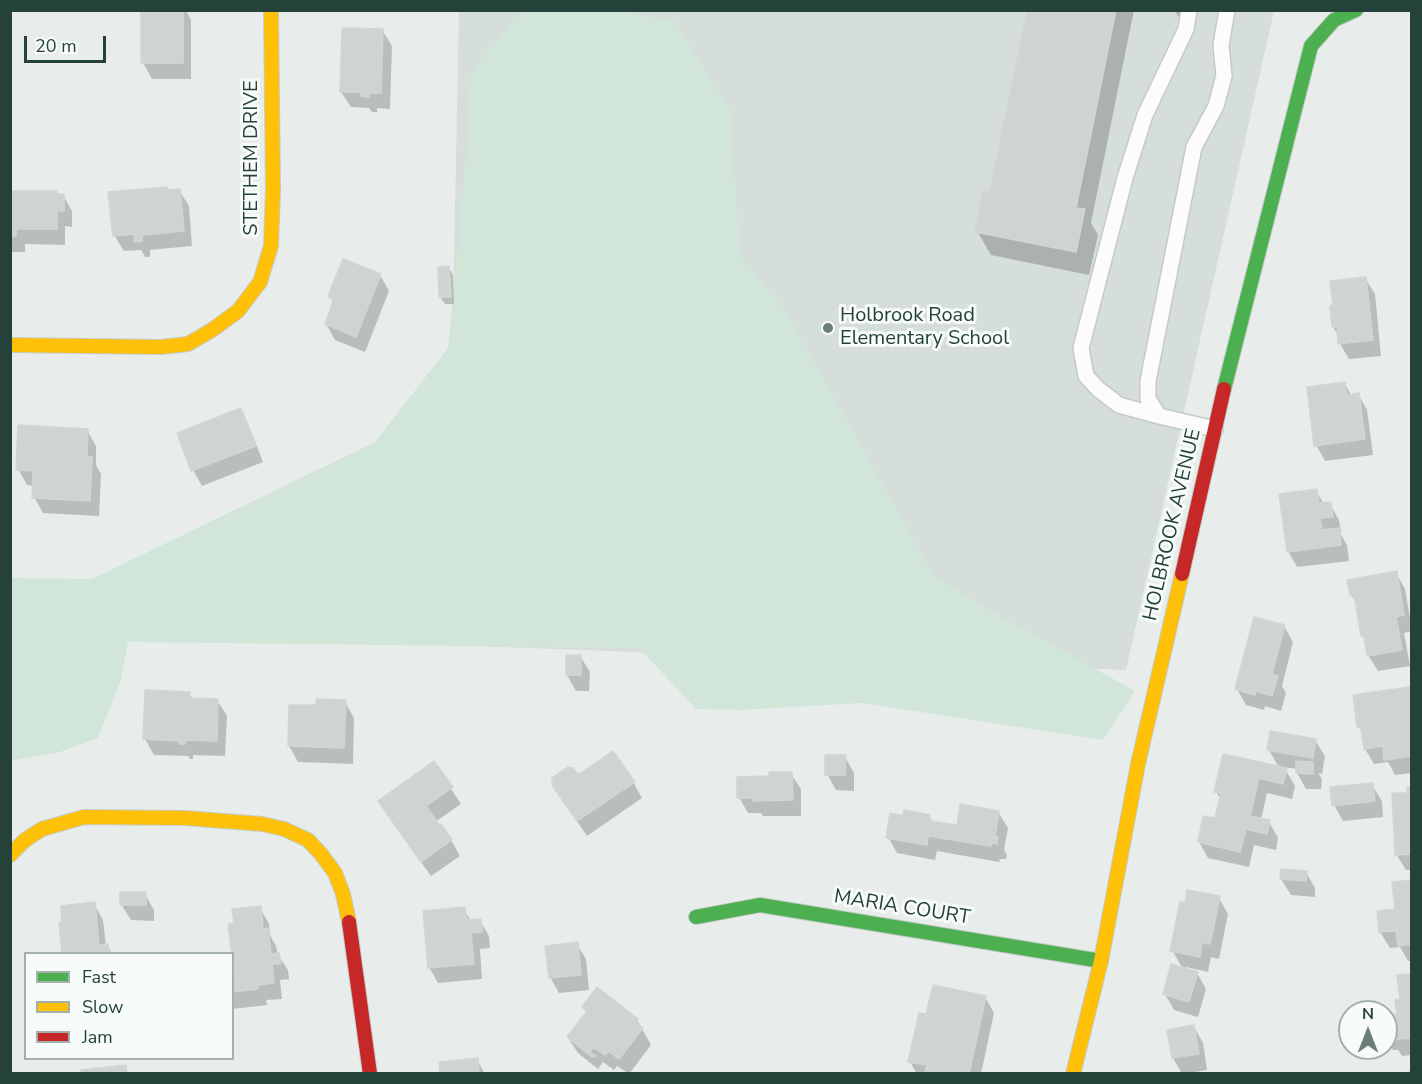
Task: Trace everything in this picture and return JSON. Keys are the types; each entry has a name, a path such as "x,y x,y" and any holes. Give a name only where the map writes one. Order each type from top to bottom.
{"street":[{"name":"STETHEM DRIVE","path":"10,345 161,347 188,344 212,330 238,310 260,282 271,246 273,190 271,10"},
{"name":"HOLBROOK AVENUE","path":"1073,1074 1101,961 1138,764 1215,429 1286,138 1311,46 1334,20 1356,10"},
{"path":"10,855 25,840 42,830 84,817 185,818 262,824 308,840 335,873 343,894 370,1074"},
{"name":"MARIA COURT","path":"696,917 760,905 1101,961"}],"lane":[{"path":"1189,10 1186,28 1145,115 1128,167 1081,348 1086,376 1098,389 1119,405 1215,429"},
{"path":"1159,416 1148,399 1148,381 1194,147 1216,106 1224,76 1221,45 1227,10"}],"shaded area":[{"name":"Holbrook Road Elementary School","path":"459,11 1274,11 1126,670 446,645"}],"green space":[{"path":"521,11 623,11 675,22 730,111 740,256 785,310 934,576 991,611 1135,691 1103,740 862,703 739,710 696,709 639,648 128,642 121,680 98,738 60,752 11,761 11,570 13,578 92,579 375,442 448,348 466,159 471,73"}],"building":[{"path":"141,10 183,10 183,63 141,63"},
{"path":"1027,10 1116,10 1076,208 1085,209 1076,252 975,232 983,191 990,192"},
{"path":"342,28 383,29 381,93 369,93 369,97 361,96 361,92 340,92"},
{"path":"167,187 167,190 180,189 184,231 142,235 142,241 134,242 134,234 113,236 108,192"},
{"path":"10,191 57,191 57,194 64,194 64,211 57,211 57,229 16,229 16,236 10,236"},
{"path":"343,259 381,274 356,337 325,324 334,299 328,296"},
{"path":"449,266 451,297 439,297 438,267"},
{"path":"1366,277 1373,340 1338,344 1337,327 1332,327 1330,306 1333,305 1330,281"},
{"path":"1345,382 1347,395 1359,393 1365,439 1314,446 1307,387"},
{"path":"241,408 256,446 191,471 177,433"},
{"path":"18,425 88,429 87,457 92,457 90,501 32,498 33,471 16,470"},
{"path":"1317,489 1319,503 1331,502 1333,517 1320,518 1322,530 1339,528 1341,545 1287,552 1279,494"},
{"path":"1397,571 1404,615 1396,617 1402,650 1367,656 1354,594 1350,595 1347,580"},
{"path":"1254,617 1285,625 1272,674 1278,676 1272,696 1256,691 1255,695 1235,689"},
{"path":"566,655 581,655 581,675 566,675"},
{"path":"1410,687 1412,756 1384,760 1383,746 1364,749 1361,727 1357,727 1353,695"},
{"path":"145,690 190,692 189,698 218,699 217,741 185,740 185,744 179,744 179,741 143,739"},
{"path":"316,699 346,700 344,748 288,746 289,705 316,705"},
{"path":"1270,731 1316,739 1313,758 1267,750"},
{"path":"613,751 635,782 577,821 552,785 552,778 568,767 573,768 578,775"},
{"path":"1223,754 1287,768 1283,784 1259,778 1250,816 1270,820 1267,834 1246,829 1240,852 1198,842 1203,816 1215,818 1221,793 1214,792"},
{"path":"825,755 846,755 845,775 825,775"},
{"path":"434,761 453,787 426,806 452,840 421,862 378,801"},
{"path":"1296,761 1313,762 1313,774 1296,773"},
{"path":"769,772 792,772 793,800 753,801 753,798 737,798 737,777 769,776"},
{"path":"1373,783 1375,801 1332,806 1330,787"},
{"path":"1407,787 1412,787 1412,854 1395,855 1392,793 1407,793"},
{"path":"960,804 999,811 995,837 998,837 997,844 991,843 991,846 928,836 927,845 886,838 890,813 903,816 904,810 930,815 929,821 957,825"},
{"path":"1281,869 1307,871 1306,881 1280,879"},
{"path":"1412,880 1412,944 1398,946 1396,931 1379,932 1377,911 1395,909 1392,882"},
{"path":"1187,890 1220,896 1210,944 1202,942 1200,957 1170,951 1180,902 1185,903"},
{"path":"120,892 146,892 146,905 120,905"},
{"path":"95,902 99,945 108,944 109,952 62,952 59,923 62,922 61,906"},
{"path":"261,906 263,929 268,928 271,954 279,953 281,964 272,964 274,983 258,985 258,989 234,992 234,952 232,952 228,924 234,923 232,909"},
{"path":"465,907 467,920 481,919 482,932 471,933 474,964 428,968 423,911"},
{"path":"578,942 581,975 549,978 545,946"},
{"path":"1171,964 1198,972 1189,1002 1163,994"},
{"path":"1412,974 1412,1038 1398,1039 1398,1000 1395,1000 1400,999 1397,975"},
{"path":"933,985 986,996 969,1074 935,1074 925,1071 927,1065 908,1062 919,1013 926,1014"},
{"path":"597,987 638,1019 636,1023 643,1028 619,1059 608,1051 605,1055 593,1047 590,1052 596,1056 592,1057 567,1037 587,1011 582,1007"},
{"path":"1194,1025 1199,1054 1172,1058 1167,1030"},
{"path":"478,1058 479,1074 440,1074 439,1062"},
{"path":"126,1065 127,1074 81,1074 81,1070"}],"traffic: fast":[{"path":"1224,389 1311,46 1334,20 1356,10"},
{"path":"696,917 760,905 1101,961"}],"traffic: slow":[{"path":"10,345 161,347 188,344 238,311 260,282 271,246 273,190 271,10"},
{"path":"1073,1074 1101,961 1138,764 1182,574"},
{"path":"10,855 25,840 42,829 84,817 185,818 262,824 284,829 308,840 321,854 335,873 343,894 349,922"}],"traffic: jam":[{"path":"1182,574 1224,389"},
{"path":"349,922 370,1074"}],"place":[{"name":"Holbrook Road Elementary School","path":"828,328"}]}
